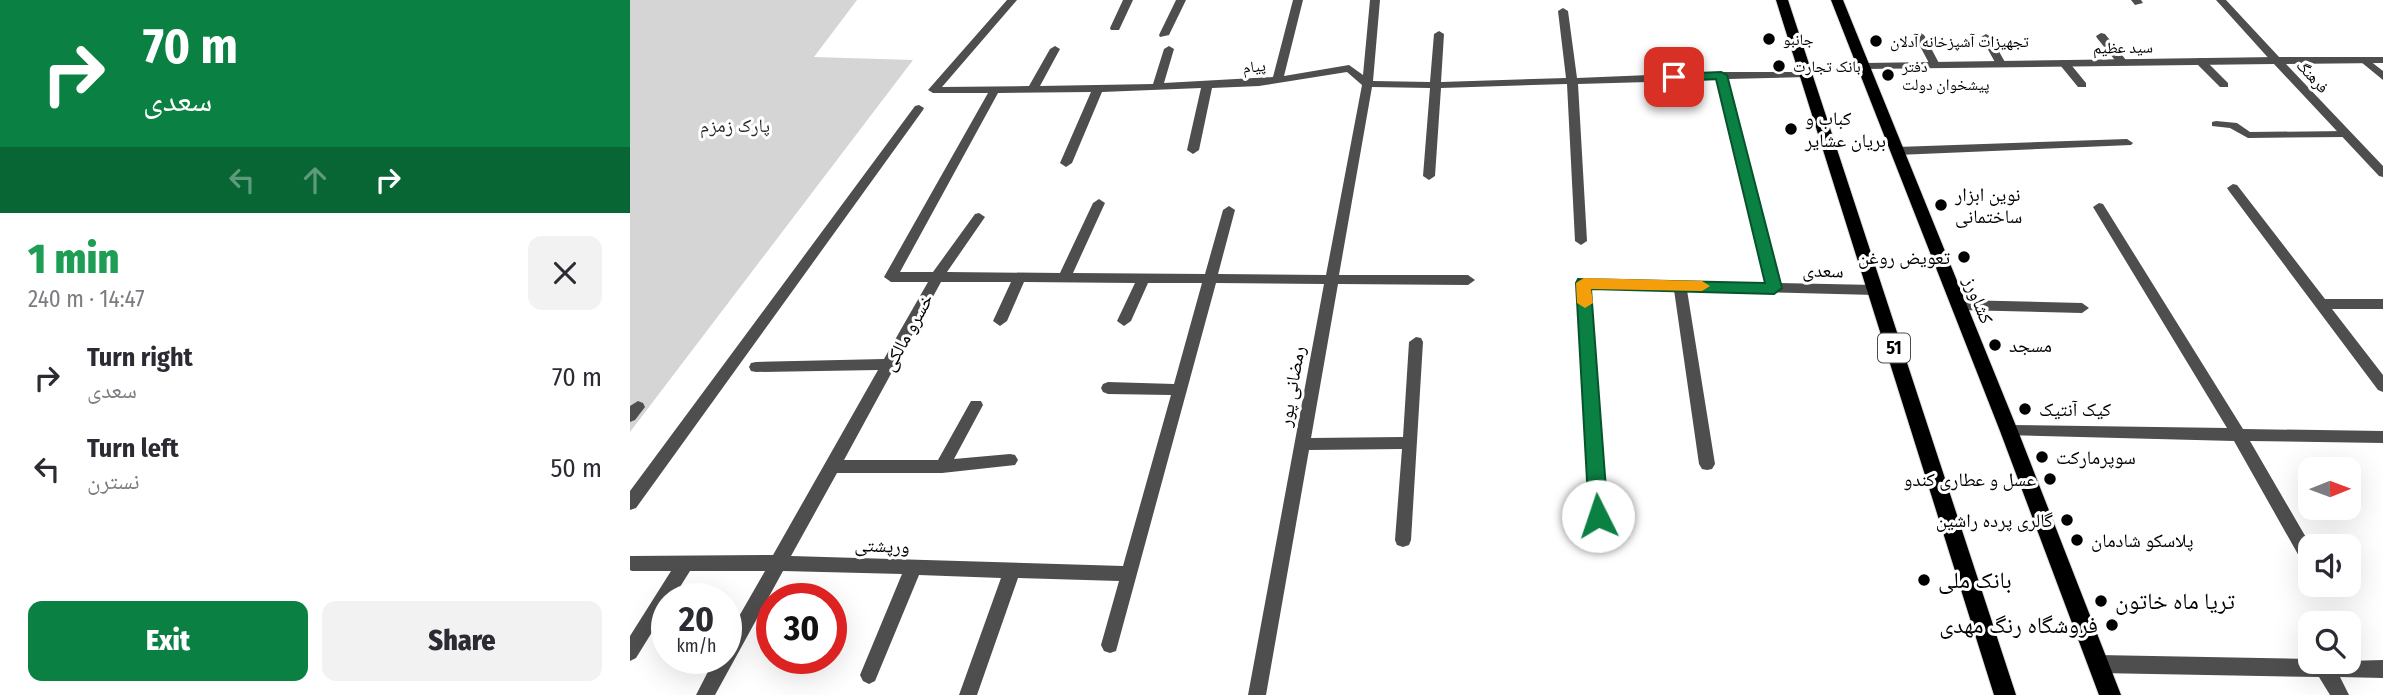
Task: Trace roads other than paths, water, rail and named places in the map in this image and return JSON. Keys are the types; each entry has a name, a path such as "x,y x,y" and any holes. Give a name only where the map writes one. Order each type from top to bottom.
{"main road":[{"name":"51","path":"1782,0 2005,695"},
{"name":"کشاورز","path":"1837,0 2009,431 2110,695"}],"street":[{"name":"پیام","path":"1012,0 933,90 1098,89 1259,83 1349,68 1367,84 1435,85 1806,74"},
{"path":"1115,27 1128,0"},
{"path":"1164,35 1181,0"},
{"path":"1278,79 1298,0"},
{"name":"رمضانی پور","path":"1257,695 1329,281 1367,84 1375,0"},
{"name":"فرهنگ","path":"2221,0 2383,173"},
{"path":"1563,11 1572,81 1581,241"},
{"path":"1429,176 1438,34"},
{"path":"1919,35 1935,65"},
{"path":"2101,36 2122,62"},
{"path":"1986,37 2001,64"},
{"path":"1033,89 1055,49"},
{"path":"1158,86 1169,49"},
{"path":"2365,60 2383,77"},
{"name":"سید عظیم","path":"1864,66 2383,60"},
{"path":"2200,61 2224,85"},
{"path":"2064,63 2082,85"},
{"path":"1721,75 1774,288"},
{"path":"1193,150 1207,85"},
{"path":"1066,163 1098,89"},
{"path":"979,217 937,277 891,277 993,91"},
{"path":"630,503 919,108"},
{"path":"2217,124 2232,125 2248,135 2346,134"},
{"path":"1897,151 2127,143"},
{"path":"2233,188 2383,386"},
{"path":"1065,277 1099,203"},
{"path":"2099,207 2239,435 2298,539"},
{"path":"1110,645 1229,210"},
{"name":"خسرو مالکی","path":"742,628 937,277 1468,280"},
{"path":"1000,321 1020,277"},
{"path":"1124,321 1144,277"},
{"name":"سعدی","path":"1598,516 1584,283 1875,290"},
{"path":"1680,285 1707,464"},
{"path":"2321,304 2383,304"},
{"path":"1959,306 2082,308"},
{"path":"1403,540 1416,342"},
{"path":"756,367 889,363"},
{"path":"1108,388 1180,390"},
{"path":"942,467 976,405"},
{"path":"2009,431 2383,437"},
{"path":"1301,444 1410,443"},
{"path":"832,466 942,467 1010,460"},
{"name":"ورپشتی","path":"632,563 778,563 1130,574"},
{"path":"630,652 685,563"},
{"path":"869,675 914,567"},
{"path":"968,695 1012,570"},
{"path":"2098,664 2298,668"},
{"path":"2361,669 2383,669"},
{"name":"خسرو مالکی","path":"705,695 717,674"},
{"path":"2328,674 2340,695"}],"place":[{"name":"جانبو","path":"1769,39"},
{"name":"تجهیزات آشپزخانه آدلان","path":"1876,41"},
{"name":"بانک تجارت","path":"1779,66"},
{"name":"دفتر پیشخوان دولت","path":"1888,75"},
{"name":"کباب و بریان عشایر","path":"1791,129"},
{"name":"نوین ابزار ساختمانی","path":"1941,205"},
{"name":"تعویض روغن","path":"1964,257"},
{"name":"مسجد","path":"1995,345"},
{"name":"کیک آنتیک","path":"2025,409"},
{"name":"سوپرمارکت","path":"2042,457"},
{"name":"عسل و عطاری کندو","path":"2050,479"},
{"name":"گالری پرده راشین","path":"2067,520"},
{"name":"پلاسکو شادمان","path":"2077,540"},
{"name":"بانک ملی","path":"1924,580"},
{"name":"تریا ماه خاتون","path":"2101,601"},
{"name":"فروشگاه رنگ مهدی","path":"2112,625"}],"park label":[{"name":"پارک زمزم","path":"735,125"}]}
